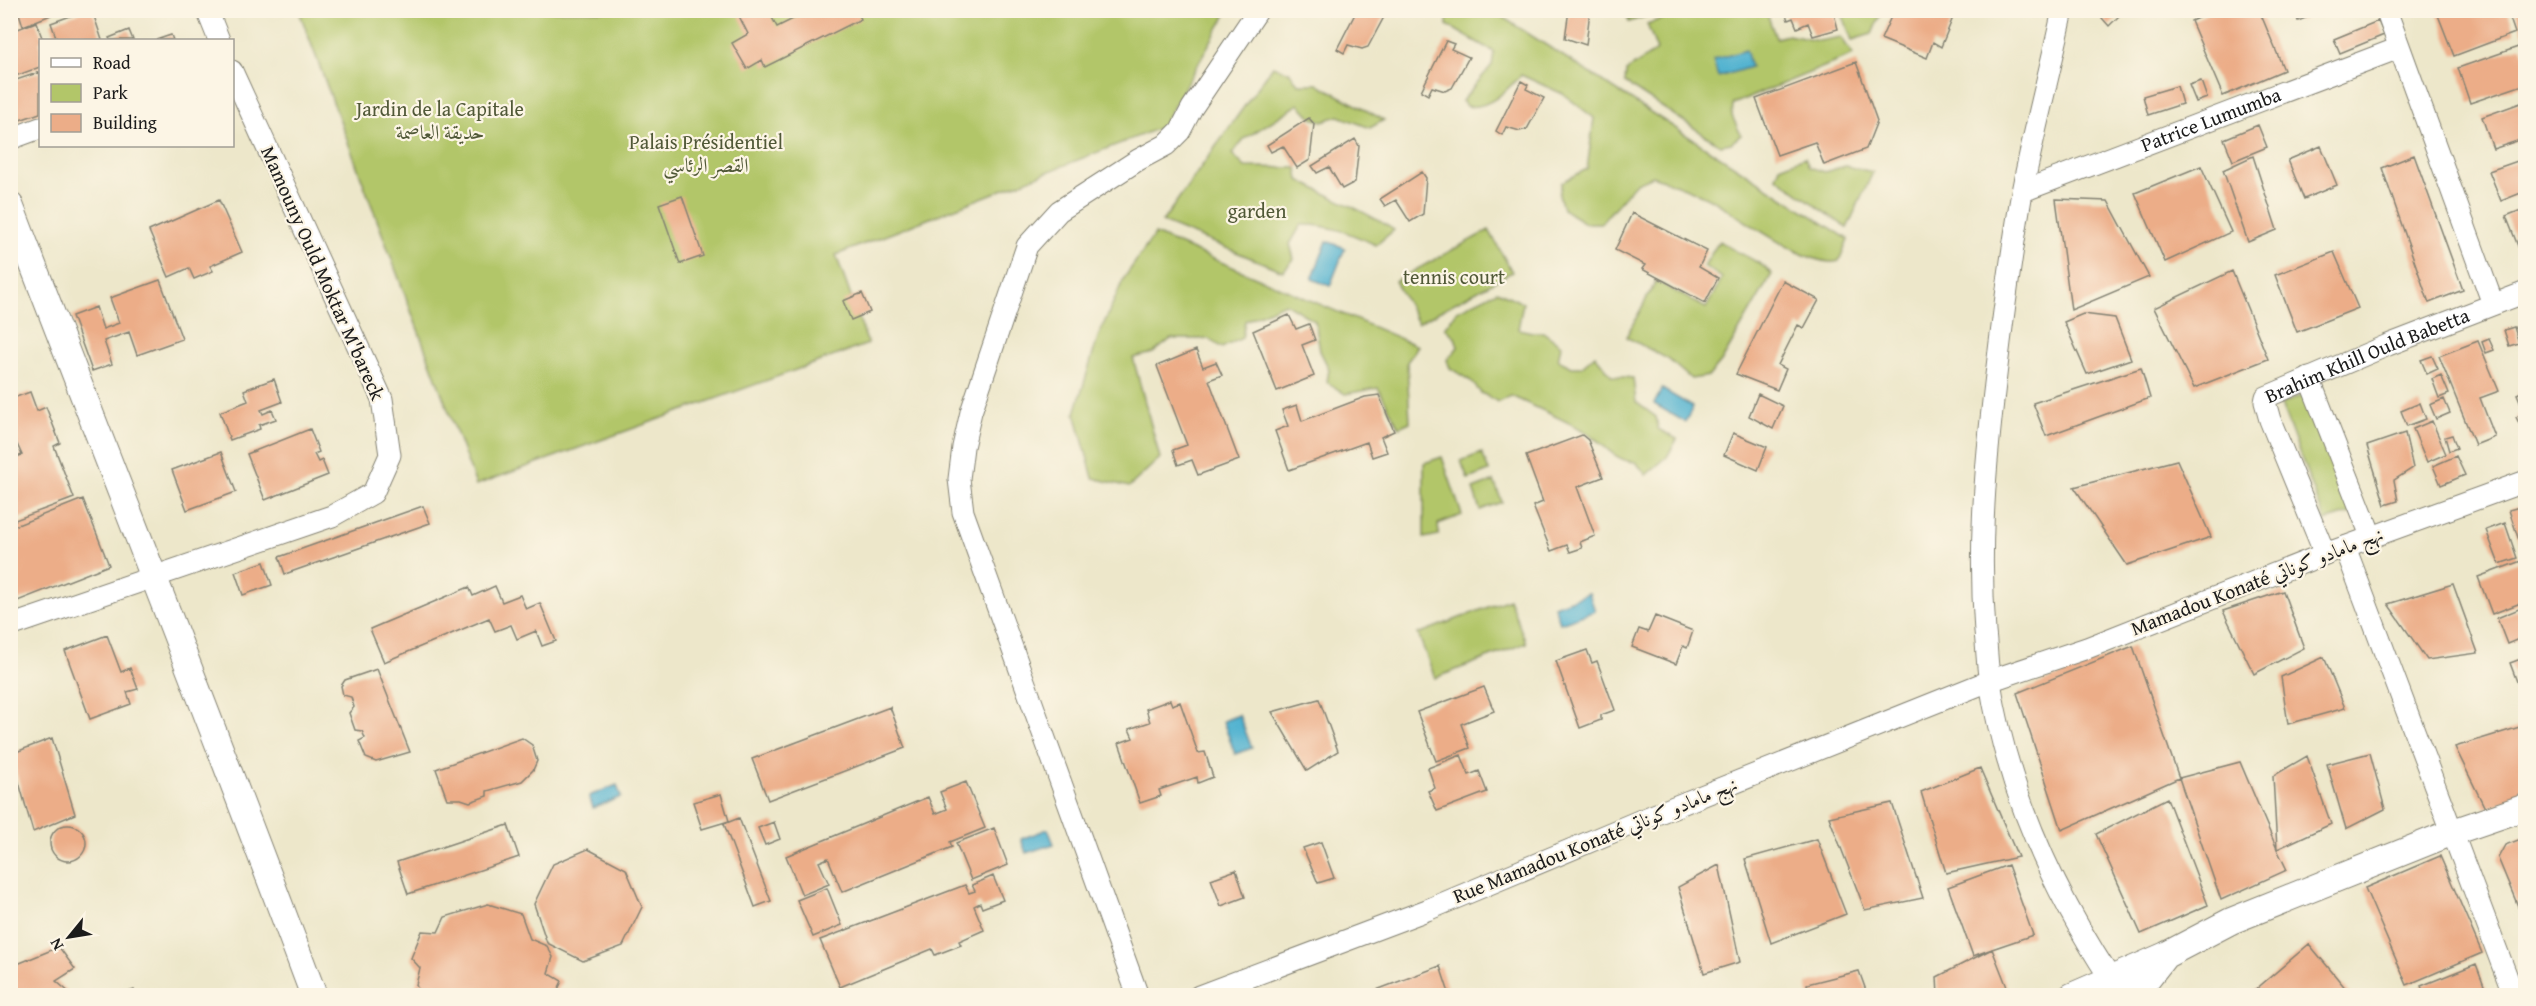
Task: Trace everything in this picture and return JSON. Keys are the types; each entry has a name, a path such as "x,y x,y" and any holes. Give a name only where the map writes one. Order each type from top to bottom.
{"street":[{"path":"207,10 219,39"},
{"path":"1138,996 963,512 959,479 971,412 1027,246 1059,211 1138,159 1166,145 1180,131 1192,108 1258,10"},
{"path":"2063,10 2023,191 2004,308 1988,445 1981,534 1983,604 1989,681 2003,743 2046,866 2083,936 2117,987"},
{"path":"2386,10 2493,304"},
{"name":"Patrice Lumumba","path":"2023,191 2399,48"},
{"name":"Mamouny Ould Moktar M'bareck","path":"10,626 332,516 373,493 390,455 382,399 234,74"},
{"path":"10,139 39,128"},
{"path":"10,205 152,577 199,689 314,996"},
{"name":"Brahim Khill Ould Babetta","path":"2335,550 2270,420 2265,402 2270,393 2526,292"},
{"path":"2309,378 2371,536"},
{"name":"Mamadou Konaté نهج مامادو كوناتي","path":"1989,681 2087,648 2371,536 2526,481"},
{"path":"2335,550 2453,832 2514,996"},
{"name":"Rue Mamadou Konaté نهج مامادو كوناتي","path":"1199,996 1427,910 1639,821 1989,681"},
{"path":"2072,996 2117,987 2166,955 2231,921 2453,832 2526,807"},
{"path":"2130,996 2166,955"}],"green space":[{"path":"1625,10 1661,10 1661,11 1629,22"},
{"path":"299,11 1228,11 1162,127 836,255 868,344 476,485"},
{"path":"1448,11 1493,11 1848,239 1839,261 1826,262 1793,250 1712,200 1652,176 1636,183 1601,223 1585,223 1563,209 1559,195 1562,182 1587,169 1594,118 1563,94 1521,75 1490,102 1466,106 1462,101 1492,65 1494,52 1447,25"},
{"path":"1685,11 1766,11 1776,38 1788,35 1819,41 1841,37 1853,55 1733,104 1732,116 1741,135 1731,143 1720,145 1625,83 1626,71 1657,50 1647,24"},
{"path":"1841,11 1882,11 1872,34 1852,40"},
{"name":"garden","path":"1273,66 1290,72 1298,84 1318,84 1384,120 1370,128 1339,116 1322,121 1312,118 1299,104 1244,139 1232,154 1245,167 1297,168 1299,180 1394,230 1376,245 1339,230 1301,225 1290,244 1294,259 1283,271 1162,222"},
{"path":"1805,157 1809,167 1825,172 1845,166 1873,172 1847,228 1776,177 1780,167"},
{"name":"tennis court","path":"1489,230 1512,272 1418,323 1395,281"},
{"path":"1155,234 1418,346 1407,362 1410,422 1399,427 1378,388 1345,394 1327,382 1329,369 1320,351 1315,321 1285,303 1245,321 1242,338 1222,348 1209,339 1171,339 1153,353 1133,358 1160,458 1129,487 1093,478 1075,413 1098,337 1124,278"},
{"path":"1719,241 1760,264 1772,274 1721,362 1709,376 1691,379 1668,359 1626,337 1656,281 1706,308 1722,278 1704,266"},
{"path":"1497,291 1523,303 1518,329 1543,332 1561,345 1558,360 1572,367 1581,367 1595,355 1612,376 1633,378 1636,402 1656,417 1658,429 1677,439 1667,457 1646,475 1636,462 1614,455 1591,435 1575,426 1511,396 1498,402 1481,393 1471,381 1450,368 1447,360 1458,347 1455,337 1445,328 1457,311"},
{"path":"2311,392 2357,511 2325,521 2281,404"},
{"path":"1482,453 1489,471 1468,479 1461,461"},
{"path":"1442,457 1462,515 1438,524 1439,535 1424,538 1424,463"},
{"path":"1494,481 1502,502 1480,510 1473,489"},
{"path":"1509,599 1526,643 1435,678 1418,634"}],"water":[{"path":"1746,50 1751,67 1718,77 1713,60"},
{"path":"1327,241 1345,248 1330,286 1312,279"},
{"path":"1662,389 1693,407 1685,422 1654,404"},
{"path":"1589,593 1595,611 1560,623 1554,606"},
{"path":"1239,715 1252,748 1235,754 1223,721"},
{"path":"617,785 621,797 593,808 589,796"},
{"path":"1048,829 1054,844 1026,853 1021,839"}],"building":[{"path":"18,10 50,10 51,15 23,26"},
{"path":"92,10 102,39 57,39 51,23"},
{"path":"736,10 768,10 777,27 811,10 856,10 861,19 765,67 762,60 747,69 732,43 748,34"},
{"path":"1357,10 1375,10 1385,15 1368,47 1362,49 1348,45 1344,53 1337,49"},
{"path":"1569,10 1590,10 1586,45 1565,38"},
{"path":"1788,10 1833,10 1838,29 1813,36 1808,23 1797,28 1793,18 1788,20 1785,12"},
{"path":"1894,10 1943,10 1952,20 1941,47 1933,42 1927,58 1881,39"},
{"path":"2095,10 2118,10 2121,14 2109,26"},
{"path":"2216,10 2259,10 2284,70 2223,96 2191,21"},
{"path":"2294,10 2323,10 2323,11 2298,21"},
{"path":"2436,10 2507,10 2515,33 2454,56"},
{"path":"2515,10 2526,10 2526,36 2525,36"},
{"path":"2378,21 2384,35 2340,53 2334,39"},
{"path":"36,22 43,39 39,39 39,67 10,78 10,32"},
{"path":"129,30 133,39 110,39"},
{"path":"171,35 173,39 159,39"},
{"path":"1446,41 1454,44 1451,49 1469,57 1452,88 1445,91 1432,87 1428,95 1421,91"},
{"path":"2521,46 2526,59 2526,84 2470,103 2458,68"},
{"path":"1856,62 1877,121 1866,149 1824,165 1815,142 1777,155 1756,99"},
{"path":"39,72 39,113 17,121 10,103 10,82"},
{"path":"1521,81 1528,85 1526,89 1544,98 1527,129 1520,131 1506,127 1502,135 1496,131"},
{"path":"2201,81 2207,98 2196,102 2189,85"},
{"path":"2177,86 2182,104 2148,115 2143,96"},
{"path":"2526,101 2526,138 2493,149 2482,117"},
{"path":"1309,118 1314,124 1310,160 1297,168 1283,146 1271,152 1267,145"},
{"path":"2258,125 2267,147 2233,161 2224,139"},
{"path":"1355,139 1359,146 1355,182 1342,189 1329,167 1317,173 1312,166"},
{"path":"2321,146 2337,185 2304,199 2288,160"},
{"path":"2414,155 2463,290 2429,303 2382,168"},
{"path":"2253,156 2277,230 2248,242 2223,170"},
{"path":"2526,158 2526,191 2501,201 2489,171"},
{"path":"2201,166 2231,232 2165,262 2135,193"},
{"path":"1422,172 1426,178 1423,214 1410,222 1396,200 1385,206 1380,199"},
{"path":"682,196 703,256 680,264 659,204"},
{"path":"2056,199 2108,201 2149,277 2071,310"},
{"path":"219,200 242,252 210,266 213,271 194,279 189,268 169,277 149,231"},
{"path":"2526,208 2526,249 2520,251 2506,216"},
{"path":"1632,213 1707,251 1699,267 1718,278 1705,303 1642,269 1645,265 1615,250"},
{"path":"2334,252 2358,308 2297,332 2275,275"},
{"path":"2232,271 2268,359 2194,388 2154,308"},
{"path":"160,280 182,339 137,355 129,332 104,341 112,364 92,371 72,316 96,307 103,329 119,323 110,298"},
{"path":"1783,281 1819,300 1804,328 1798,325 1778,365 1786,369 1777,390 1736,374"},
{"path":"862,293 870,312 851,320 843,301"},
{"path":"2083,314 2115,318 2131,359 2087,374 2064,322"},
{"path":"1289,315 1296,329 1309,324 1315,340 1302,345 1314,376 1277,391 1253,331"},
{"path":"2514,327 2519,343 2509,346 2504,330"},
{"path":"2489,339 2494,350 2486,353 2482,342"},
{"path":"2478,341 2499,391 2480,398 2495,437 2475,445 2439,356"},
{"path":"1196,350 1203,367 1216,362 1222,375 1209,380 1239,460 1198,475 1192,460 1178,465 1173,450 1187,445 1157,366"},
{"path":"2432,356 2438,369 2427,374 2421,360"},
{"path":"2141,368 2150,398 2046,436 2033,403"},
{"path":"2441,375 2449,394 2439,398 2432,379"},
{"path":"274,379 282,402 261,410 263,414 272,410 276,419 259,425 260,429 230,440 220,412 248,401 244,390"},
{"path":"11,383 16,397 30,392 37,411 46,407 60,443 54,446 74,498 10,522 10,473 14,471 10,459 22,455 10,429"},
{"path":"2526,390 2526,407 2523,408 2517,394"},
{"path":"1758,394 1783,406 1773,429 1749,416"},
{"path":"1379,395 1394,431 1381,437 1387,452 1372,457 1367,442 1289,470 1275,431 1288,426 1282,410 1297,405 1302,421 1365,397"},
{"path":"2444,399 2450,413 2436,419 2430,405"},
{"path":"2420,403 2426,419 2407,426 2401,411"},
{"path":"2526,412 2526,433 2524,433 2516,417"},
{"path":"2432,421 2446,454 2427,462 2413,429"},
{"path":"310,429 319,452 314,454 318,462 322,460 328,475 265,500 247,454"},
{"path":"1733,433 1767,447 1758,470 1724,455"},
{"path":"2405,433 2413,468 2394,480 2398,501 2385,505 2367,446"},
{"path":"1582,435 1588,440 1603,477 1577,487 1595,536 1580,542 1582,548 1570,552 1567,545 1551,551 1533,506 1543,502 1526,456"},
{"path":"2452,435 2457,448 2449,451 2445,437"},
{"path":"221,452 236,492 187,510 172,470"},
{"path":"2456,456 2465,475 2441,485 2433,466"},
{"path":"2177,460 2211,537 2127,565 2074,487"},
{"path":"83,499 109,565 10,604 10,528"},
{"path":"423,506 430,523 285,574 279,557"},
{"path":"2523,506 2526,513 2525,559 2509,510"},
{"path":"2505,523 2517,558 2499,564 2486,530"},
{"path":"2521,561 2526,573 2526,601 2492,614 2478,577"},
{"path":"264,562 272,585 243,595 235,572"},
{"path":"2453,584 2478,653 2427,660 2388,604"},
{"path":"495,586 502,602 520,595 526,609 540,603 556,641 542,646 536,631 517,639 511,625 495,631 489,618 384,662 370,629 469,587 473,596"},
{"path":"2283,591 2304,648 2254,674 2223,611"},
{"path":"2526,606 2526,636 2507,644 2497,618"},
{"path":"1655,616 1693,631 1687,648 1683,646 1676,664 1632,647 1639,629 1648,632"},
{"path":"107,635 121,672 130,668 138,689 127,692 131,704 90,719 65,651"},
{"path":"2133,646 2179,778 2062,830 2017,693"},
{"path":"1587,650 1592,663 1597,661 1615,710 1601,715 1601,720 1580,728 1556,661"},
{"path":"2324,657 2345,708 2288,724 2281,677"},
{"path":"2526,657 2526,703 2525,703 2510,663"},
{"path":"377,669 410,752 376,762 366,758 359,741 365,738 362,731 355,730 349,713 354,707 351,697 343,695 341,686 345,680"},
{"path":"1484,687 1494,711 1461,724 1470,748 1436,761 1417,712"},
{"path":"1319,699 1338,751 1307,771 1272,712"},
{"path":"1170,700 1172,705 1180,702 1198,753 1205,752 1213,777 1198,783 1197,777 1159,790 1161,796 1140,803 1119,743 1133,738 1129,729 1150,722 1146,709"},
{"path":"890,707 905,748 768,800 752,759"},
{"path":"2526,725 2526,795 2485,808 2455,747"},
{"path":"52,738 75,814 33,832 11,754"},
{"path":"522,738 532,745 537,761 533,770 522,781 487,791 487,796 470,802 461,799 447,799 436,769"},
{"path":"2370,753 2385,809 2346,829 2327,764"},
{"path":"1461,755 1469,775 1479,771 1487,792 1437,811 1428,791 1435,788 1428,768"},
{"path":"2307,756 2331,824 2277,849 2273,776"},
{"path":"2240,762 2287,870 2221,900 2179,778"},
{"path":"1980,768 2018,857 1946,873 1921,792"},
{"path":"966,782 985,828 950,842 952,847 842,892 828,858 819,862 829,884 802,895 786,856 928,797 935,814 947,809 940,792"},
{"path":"721,794 729,821 702,829 693,802"},
{"path":"2167,798 2208,905 2141,934 2096,834"},
{"path":"1892,803 1923,898 1865,910 1829,817"},
{"path":"739,818 771,901 755,907 724,824"},
{"path":"774,822 780,839 765,845 758,828"},
{"path":"68,825 80,831 86,843 80,855 68,861 56,855 50,843 56,831"},
{"path":"508,825 519,857 408,894 397,862"},
{"path":"994,828 1008,865 971,880 956,843"},
{"path":"2526,837 2525,923 2498,858 2505,845"},
{"path":"1817,839 1846,914 1771,943 1745,859"},
{"path":"1321,842 1334,878 1318,883 1303,848"},
{"path":"588,849 626,869 642,907 623,946 583,961 547,943 534,904 553,864"},
{"path":"2440,856 2482,953 2407,985 2365,888"},
{"path":"1719,865 1740,962 1704,973 1678,887"},
{"path":"2008,865 2033,935 1973,956 1948,887"},
{"path":"1236,870 1245,897 1221,906 1211,879"},
{"path":"993,876 1003,900 982,908 980,903 974,906 984,930 959,941 961,945 935,955 932,949 840,987 820,940 965,885 969,893 975,891 972,885"},
{"path":"827,888 842,925 813,937 797,900"},
{"path":"488,904 521,914 530,939 547,946 553,957 548,973 562,981 555,996 422,996 416,985 420,968 411,958 422,931 438,932 445,917"},
{"path":"2309,944 2352,996 2248,996"},
{"path":"59,947 75,969 56,981 70,993 67,996 10,996 10,967"},
{"path":"1992,949 2007,987 1986,996 1938,996 1937,977"},
{"path":"2476,964 2488,996 2425,996 2421,986"},
{"path":"1440,966 1450,996 1363,996 1363,995"},
{"path":"1859,971 1868,996 1809,996 1807,984"},
{"path":"134,990 135,996 119,996 119,995"}],"park label":[{"name":"Jardin de la Capitale حديقة العاصمة","path":"440,120"},
{"name":"Palais Présidentiel القصر الرئاسي","path":"706,154"}]}
